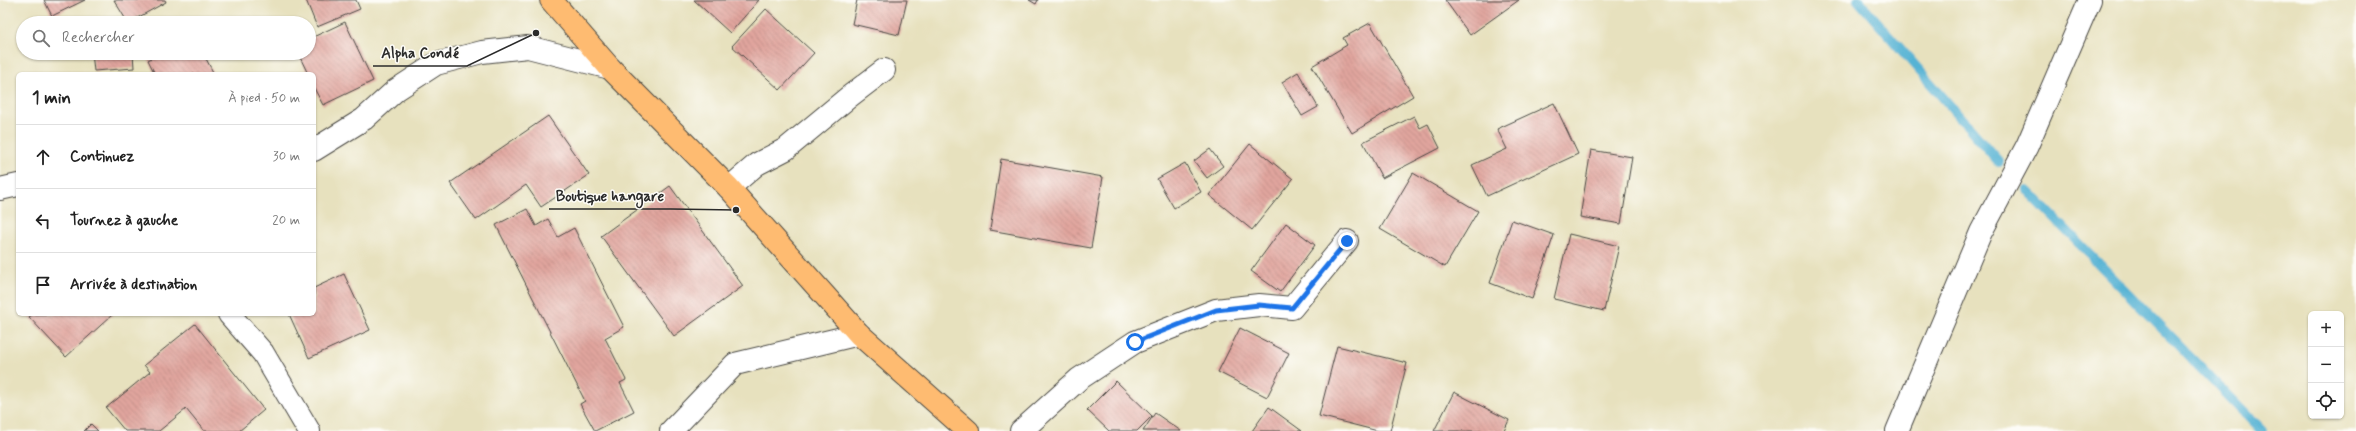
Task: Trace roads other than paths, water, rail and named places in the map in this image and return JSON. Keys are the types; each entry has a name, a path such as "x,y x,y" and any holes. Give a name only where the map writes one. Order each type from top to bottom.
{"main road":[{"path":"551,0 610,68 728,188 859,334 968,431"}],"street":[{"path":"1897,431 1981,232 2027,146 2090,0"},
{"path":"316,149 364,119 396,90 436,64 482,52 528,47 610,68"},
{"path":"728,188 757,164 786,149 884,70"},
{"path":"0,189 16,185"},
{"path":"1021,431 1079,379 1135,342 1216,310 1259,305 1292,308 1347,241"},
{"path":"232,316 263,353 309,431"},
{"path":"671,431 735,364 859,334"}],"waterway":[{"path":"1858,0 1999,162"},
{"path":"2027,190 2262,431"}],"place":[{"name":"Alpha Condé","path":"536,33"},
{"name":"Boutique hangare","path":"736,210"}]}
